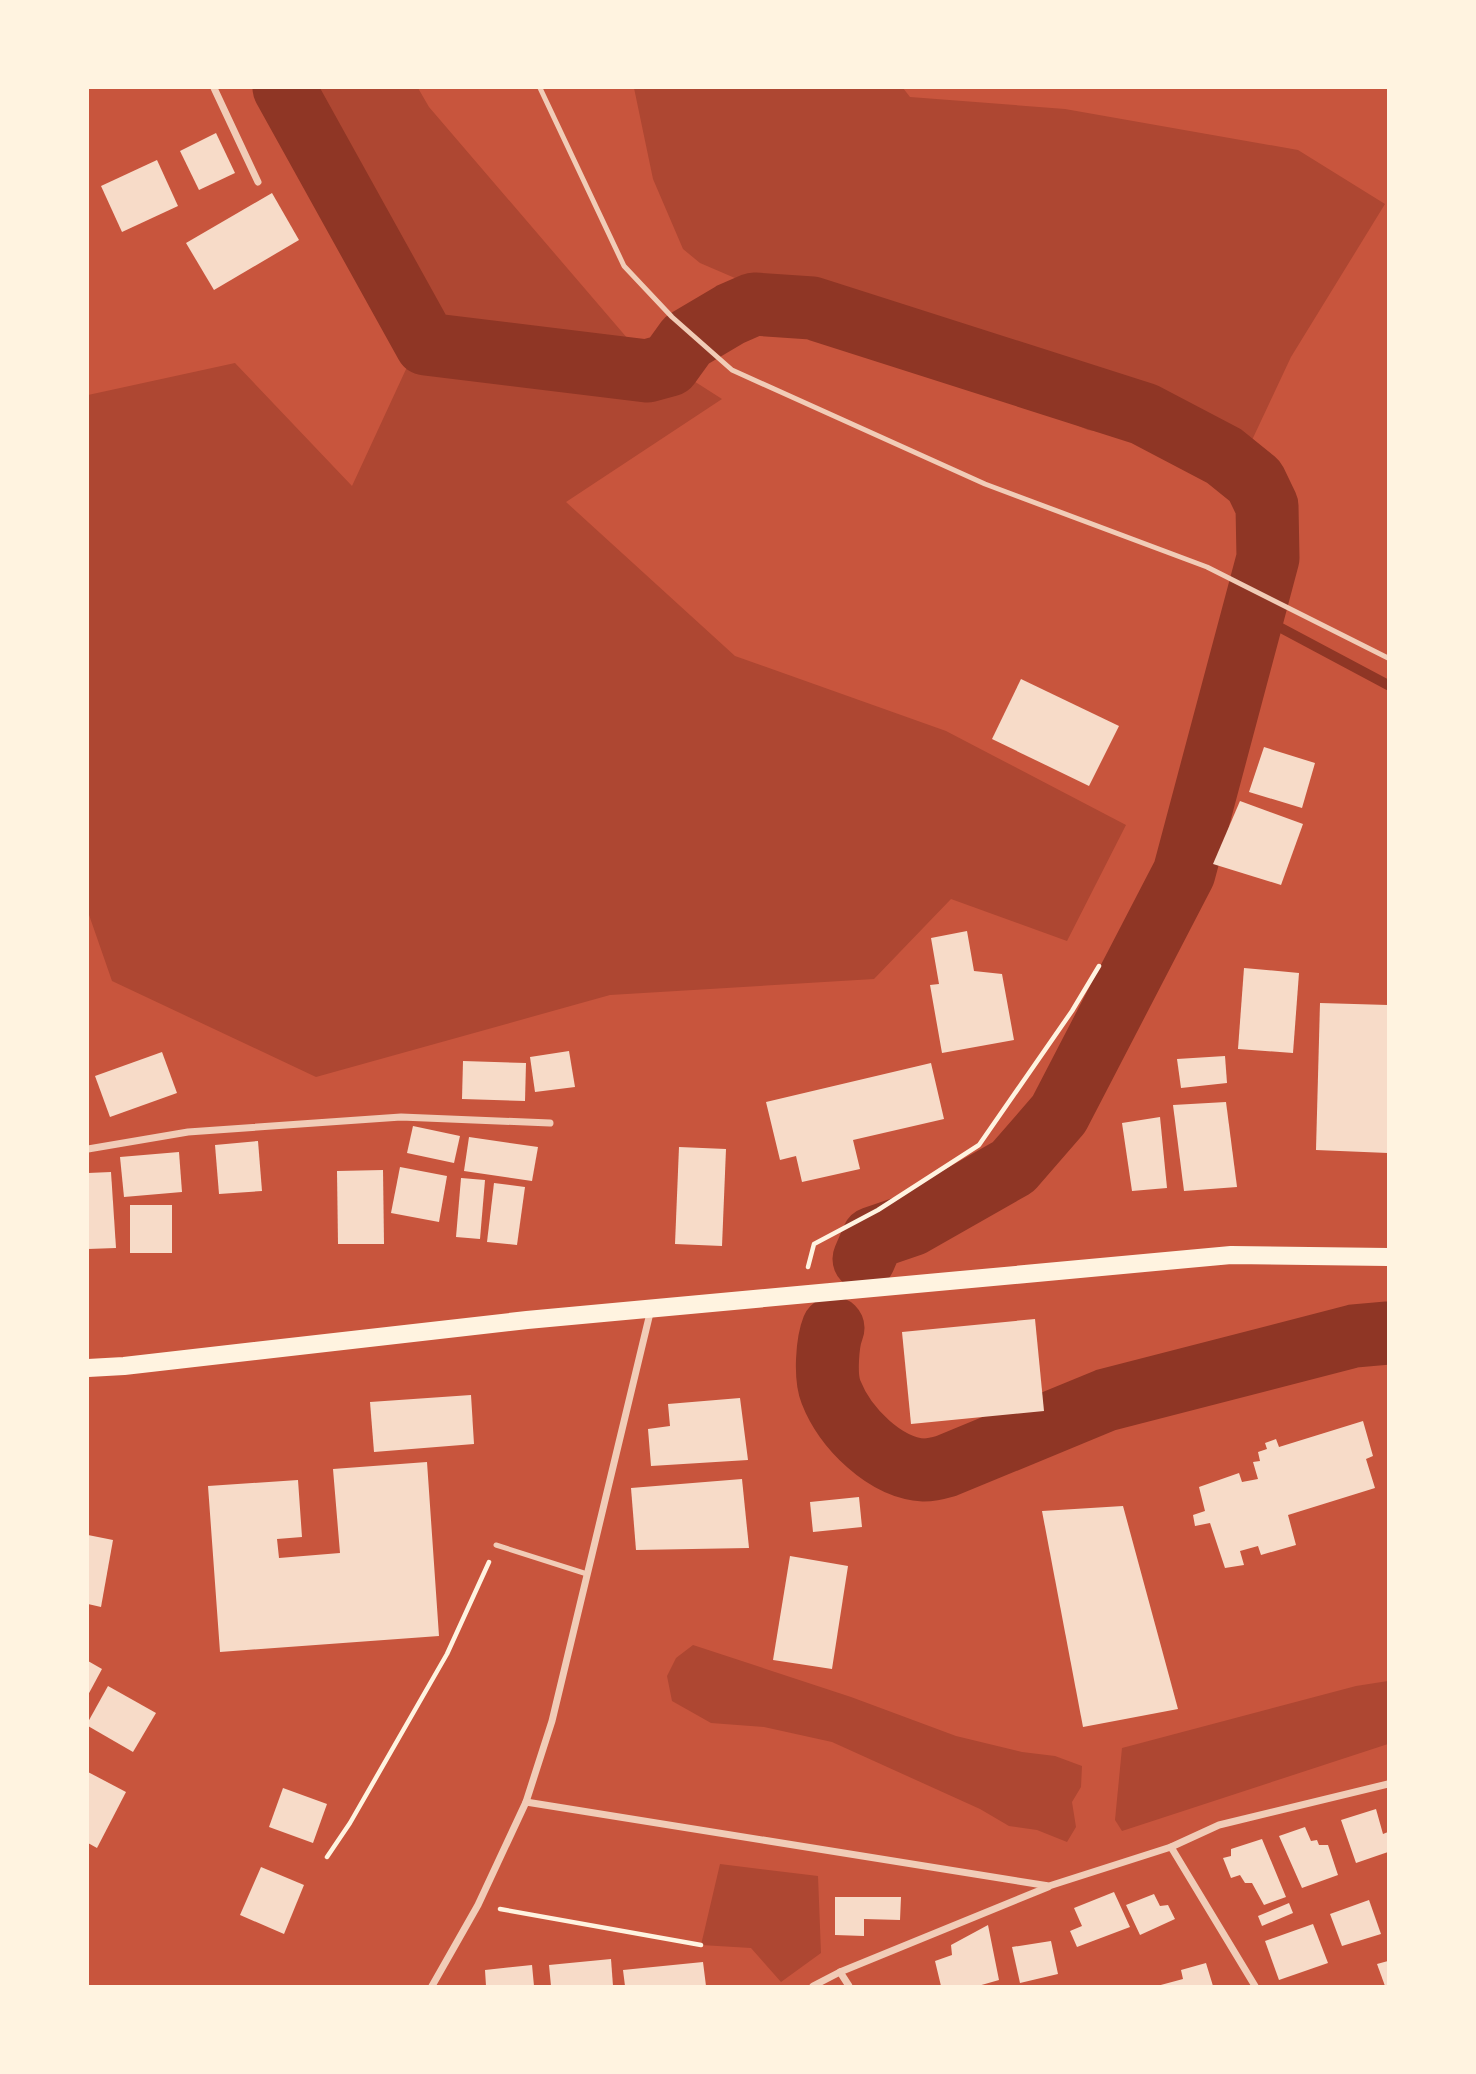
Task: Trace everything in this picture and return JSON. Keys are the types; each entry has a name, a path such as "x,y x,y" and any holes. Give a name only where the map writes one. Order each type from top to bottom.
{"main road":[{"path":"88,1368 651,1309 1231,1255 1388,1257"}],"street":[{"path":"214,88 257,182"},
{"path":"88,1149 188,1132 401,1117 550,1123"},
{"path":"432,1986 478,1905 526,1802 552,1721 651,1309"},
{"path":"813,1986 840,1972 1049,1886 1171,1847 1219,1825 1388,1784"},
{"path":"526,1802 1049,1886"},
{"path":"1171,1847 1255,1986"},
{"path":"840,1972 849,1986"}],"lane":[{"path":"540,88 624,265 672,317 732,370 985,484 1207,567 1388,658"},
{"path":"496,1545 587,1574"}],"path":[{"path":"802,1295 814,1244 878,1210 979,1145 1072,1012 1099,966"},
{"path":"327,1857 350,1823 447,1654 473,1602 496,1545"},
{"path":"478,1905 701,1945"}],"shaded area":[{"path":"309,88 418,88 429,107 628,339 722,399 566,502 735,656 946,731 1126,825 1067,941 951,899 874,979 610,995 316,1077 112,981 88,912 88,395 235,363 352,486 432,313"},
{"path":"634,88 903,88 910,97 1065,109 1298,150 1385,204 1291,357 1245,455 1088,430 700,263 683,249 653,179"},
{"path":"693,1645 851,1697 956,1736 1022,1752 1055,1756 1082,1766 1081,1787 1072,1802 1076,1827 1067,1842 1037,1830 1009,1826 980,1809 832,1742 764,1727 711,1723 672,1701 667,1676 676,1658"},
{"path":"1388,1681 1388,1744 1122,1831 1115,1820 1122,1748 1356,1686"},
{"path":"720,1864 818,1876 821,1953 781,1982 751,1948 701,1945"}],"building":[{"path":"216,133 235,173 199,190 180,151"},
{"path":"157,160 178,206 122,232 101,186"},
{"path":"272,193 299,240 214,290 186,243"},
{"path":"1021,679 1119,726 1089,786 992,739"},
{"path":"1264,747 1315,763 1302,808 1249,792"},
{"path":"1240,801 1303,824 1281,885 1213,864"},
{"path":"967,931 974,971 1002,974 1014,1040 942,1053 930,985 939,984 931,938"},
{"path":"1244,968 1299,973 1293,1053 1238,1049"},
{"path":"1320,1003 1388,1005 1388,1153 1316,1150"},
{"path":"569,1051 575,1087 535,1092 530,1057"},
{"path":"162,1052 177,1093 110,1117 95,1076"},
{"path":"1225,1056 1227,1083 1181,1088 1177,1059"},
{"path":"463,1061 526,1063 525,1101 462,1099"},
{"path":"931,1063 944,1119 853,1140 860,1169 802,1182 796,1156 780,1160 766,1102"},
{"path":"1226,1102 1237,1187 1184,1191 1173,1105"},
{"path":"1160,1117 1167,1188 1132,1191 1122,1123"},
{"path":"413,1126 460,1136 454,1163 407,1153"},
{"path":"469,1137 538,1147 532,1181 464,1171"},
{"path":"258,1141 262,1191 219,1194 215,1145"},
{"path":"679,1147 726,1149 722,1246 675,1244"},
{"path":"179,1152 182,1192 124,1197 120,1157"},
{"path":"400,1167 447,1176 439,1222 391,1213"},
{"path":"383,1170 384,1244 338,1244 337,1171"},
{"path":"111,1172 116,1248 88,1249 88,1173"},
{"path":"461,1178 485,1180 480,1239 456,1237"},
{"path":"494,1183 525,1187 517,1245 487,1242"},
{"path":"130,1205 172,1205 172,1253 130,1253"},
{"path":"1035,1319 1044,1411 911,1424 902,1332"},
{"path":"471,1395 474,1444 374,1452 370,1402"},
{"path":"740,1398 748,1460 651,1466 648,1429 670,1426 668,1404"},
{"path":"1363,1421 1373,1456 1366,1459 1375,1488 1288,1515 1296,1545 1261,1555 1258,1546 1240,1551 1244,1565 1225,1568 1210,1523 1195,1526 1193,1515 1205,1511 1199,1487 1239,1473 1242,1482 1258,1479 1253,1462 1260,1461 1258,1452 1267,1449 1265,1443 1276,1439 1279,1447"},
{"path":"427,1462 439,1636 220,1652 208,1486 298,1480 302,1537 277,1539 279,1558 340,1553 333,1469"},
{"path":"742,1479 749,1548 636,1550 631,1488"},
{"path":"859,1497 862,1527 813,1532 810,1502"},
{"path":"1123,1506 1178,1709 1083,1727 1042,1511"},
{"path":"88,1535 113,1540 101,1607 88,1604"},
{"path":"790,1556 848,1566 832,1669 773,1660"},
{"path":"88,1661 102,1669 88,1695"},
{"path":"108,1686 156,1713 133,1752 88,1726"},
{"path":"88,1772 126,1792 97,1848 88,1843"},
{"path":"283,1788 327,1804 313,1843 269,1827"},
{"path":"1376,1809 1383,1834 1388,1832 1388,1852 1356,1863 1341,1820"},
{"path":"1305,1827 1311,1841 1317,1840 1319,1845 1328,1845 1338,1875 1302,1888 1279,1836"},
{"path":"1262,1839 1286,1897 1264,1905 1252,1883 1245,1883 1240,1875 1231,1878 1223,1858 1231,1856 1231,1849"},
{"path":"261,1867 304,1885 284,1934 240,1915"},
{"path":"1114,1892 1130,1927 1077,1947 1070,1931 1082,1926 1074,1908"},
{"path":"1154,1894 1160,1906 1168,1905 1175,1919 1140,1935 1126,1905"},
{"path":"835,1897 901,1897 900,1920 864,1919 864,1936 835,1935"},
{"path":"1369,1900 1381,1934 1342,1946 1330,1914"},
{"path":"1289,1903 1293,1913 1262,1926 1258,1916"},
{"path":"1313,1924 1328,1963 1279,1980 1265,1941"},
{"path":"988,1925 999,1980 978,1986 941,1986 935,1961 952,1955 951,1945"},
{"path":"1051,1941 1058,1974 1020,1983 1012,1947"},
{"path":"611,1959 613,1986 551,1986 549,1965"},
{"path":"1388,1961 1388,1985 1385,1986 1377,1964"},
{"path":"703,1962 706,1986 625,1986 623,1970"},
{"path":"1206,1963 1213,1986 1157,1986 1183,1979 1181,1970"},
{"path":"532,1965 534,1986 486,1986 485,1970"}],"waterway":[{"path":"284,88 426,344 647,371 669,365 687,340 754,304 812,308 1144,414 1224,456 1255,481 1267,506 1268,558 1184,873 1059,1114 1013,1167 911,1225 873,1238 864,1259"},
{"path":"1253,613 1388,685"},
{"path":"833,1328 827,1369 831,1392 837,1406 856,1432 881,1454 909,1468 924,1470 946,1466 1106,1400 1354,1336 1388,1333"}]}
